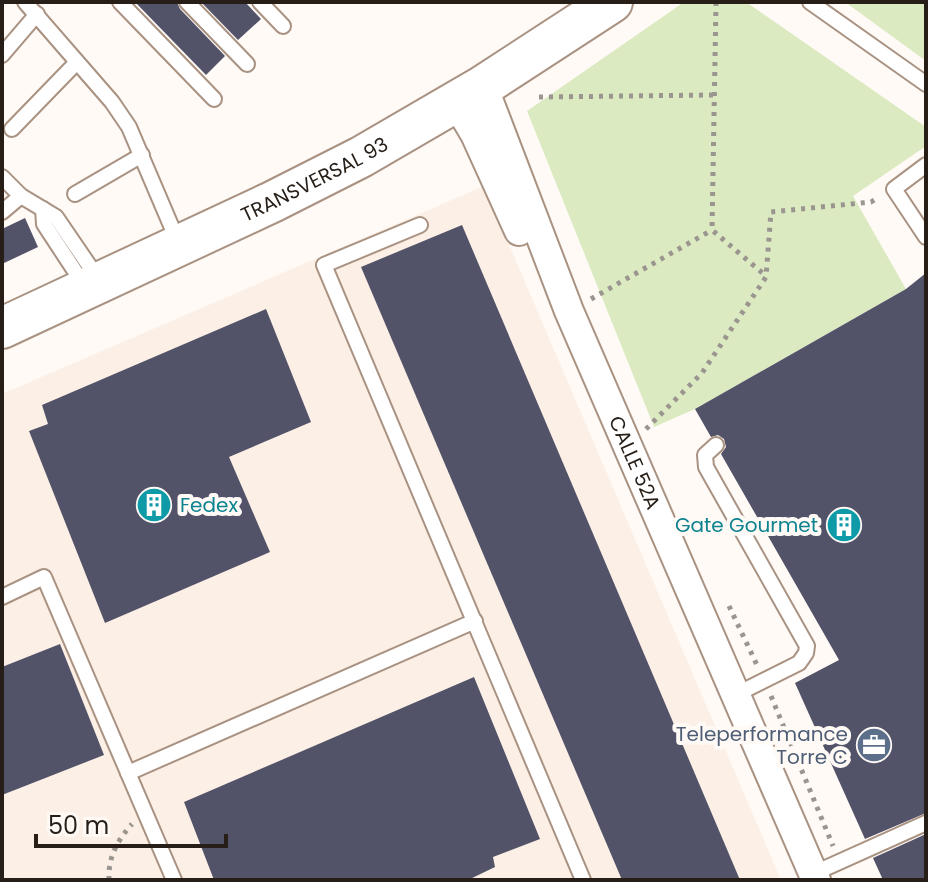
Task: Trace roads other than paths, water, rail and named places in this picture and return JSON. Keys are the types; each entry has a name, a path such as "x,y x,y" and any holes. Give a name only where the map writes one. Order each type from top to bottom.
{"main road":[{"name":"TRANSVERSAL 93","path":"2,328 361,157 470,94 612,2"}],"street":[{"name":"CALLE 52A","path":"470,94 626,441 730,698"},
{"name":"CALLE 52A","path":"470,94 475,134 808,878"}],"lane":[{"path":"25,2 112,102 129,127 179,245"},
{"path":"120,2 214,99"},
{"path":"187,2 247,64"},
{"path":"260,2 283,26"},
{"path":"810,2 926,84"},
{"path":"2,55 37,14"},
{"path":"12,129 76,63"},
{"path":"75,194 142,155"},
{"path":"926,165 894,189 926,237"},
{"path":"2,177 21,196 43,209 44,224 94,285"},
{"path":"2,212 21,196"},
{"path":"420,225 324,265 583,880"},
{"path":"716,445 705,455 706,467 807,646 799,663 730,698"},
{"path":"2,597 44,577 174,880"},
{"path":"128,773 475,621"},
{"path":"808,878 926,823"}],"place":[{"name":"Fedex","path":"154,505"},
{"name":"Gate Gourmet","path":"844,525"},
{"name":"Teleperformance Torre C","path":"874,745"}]}
